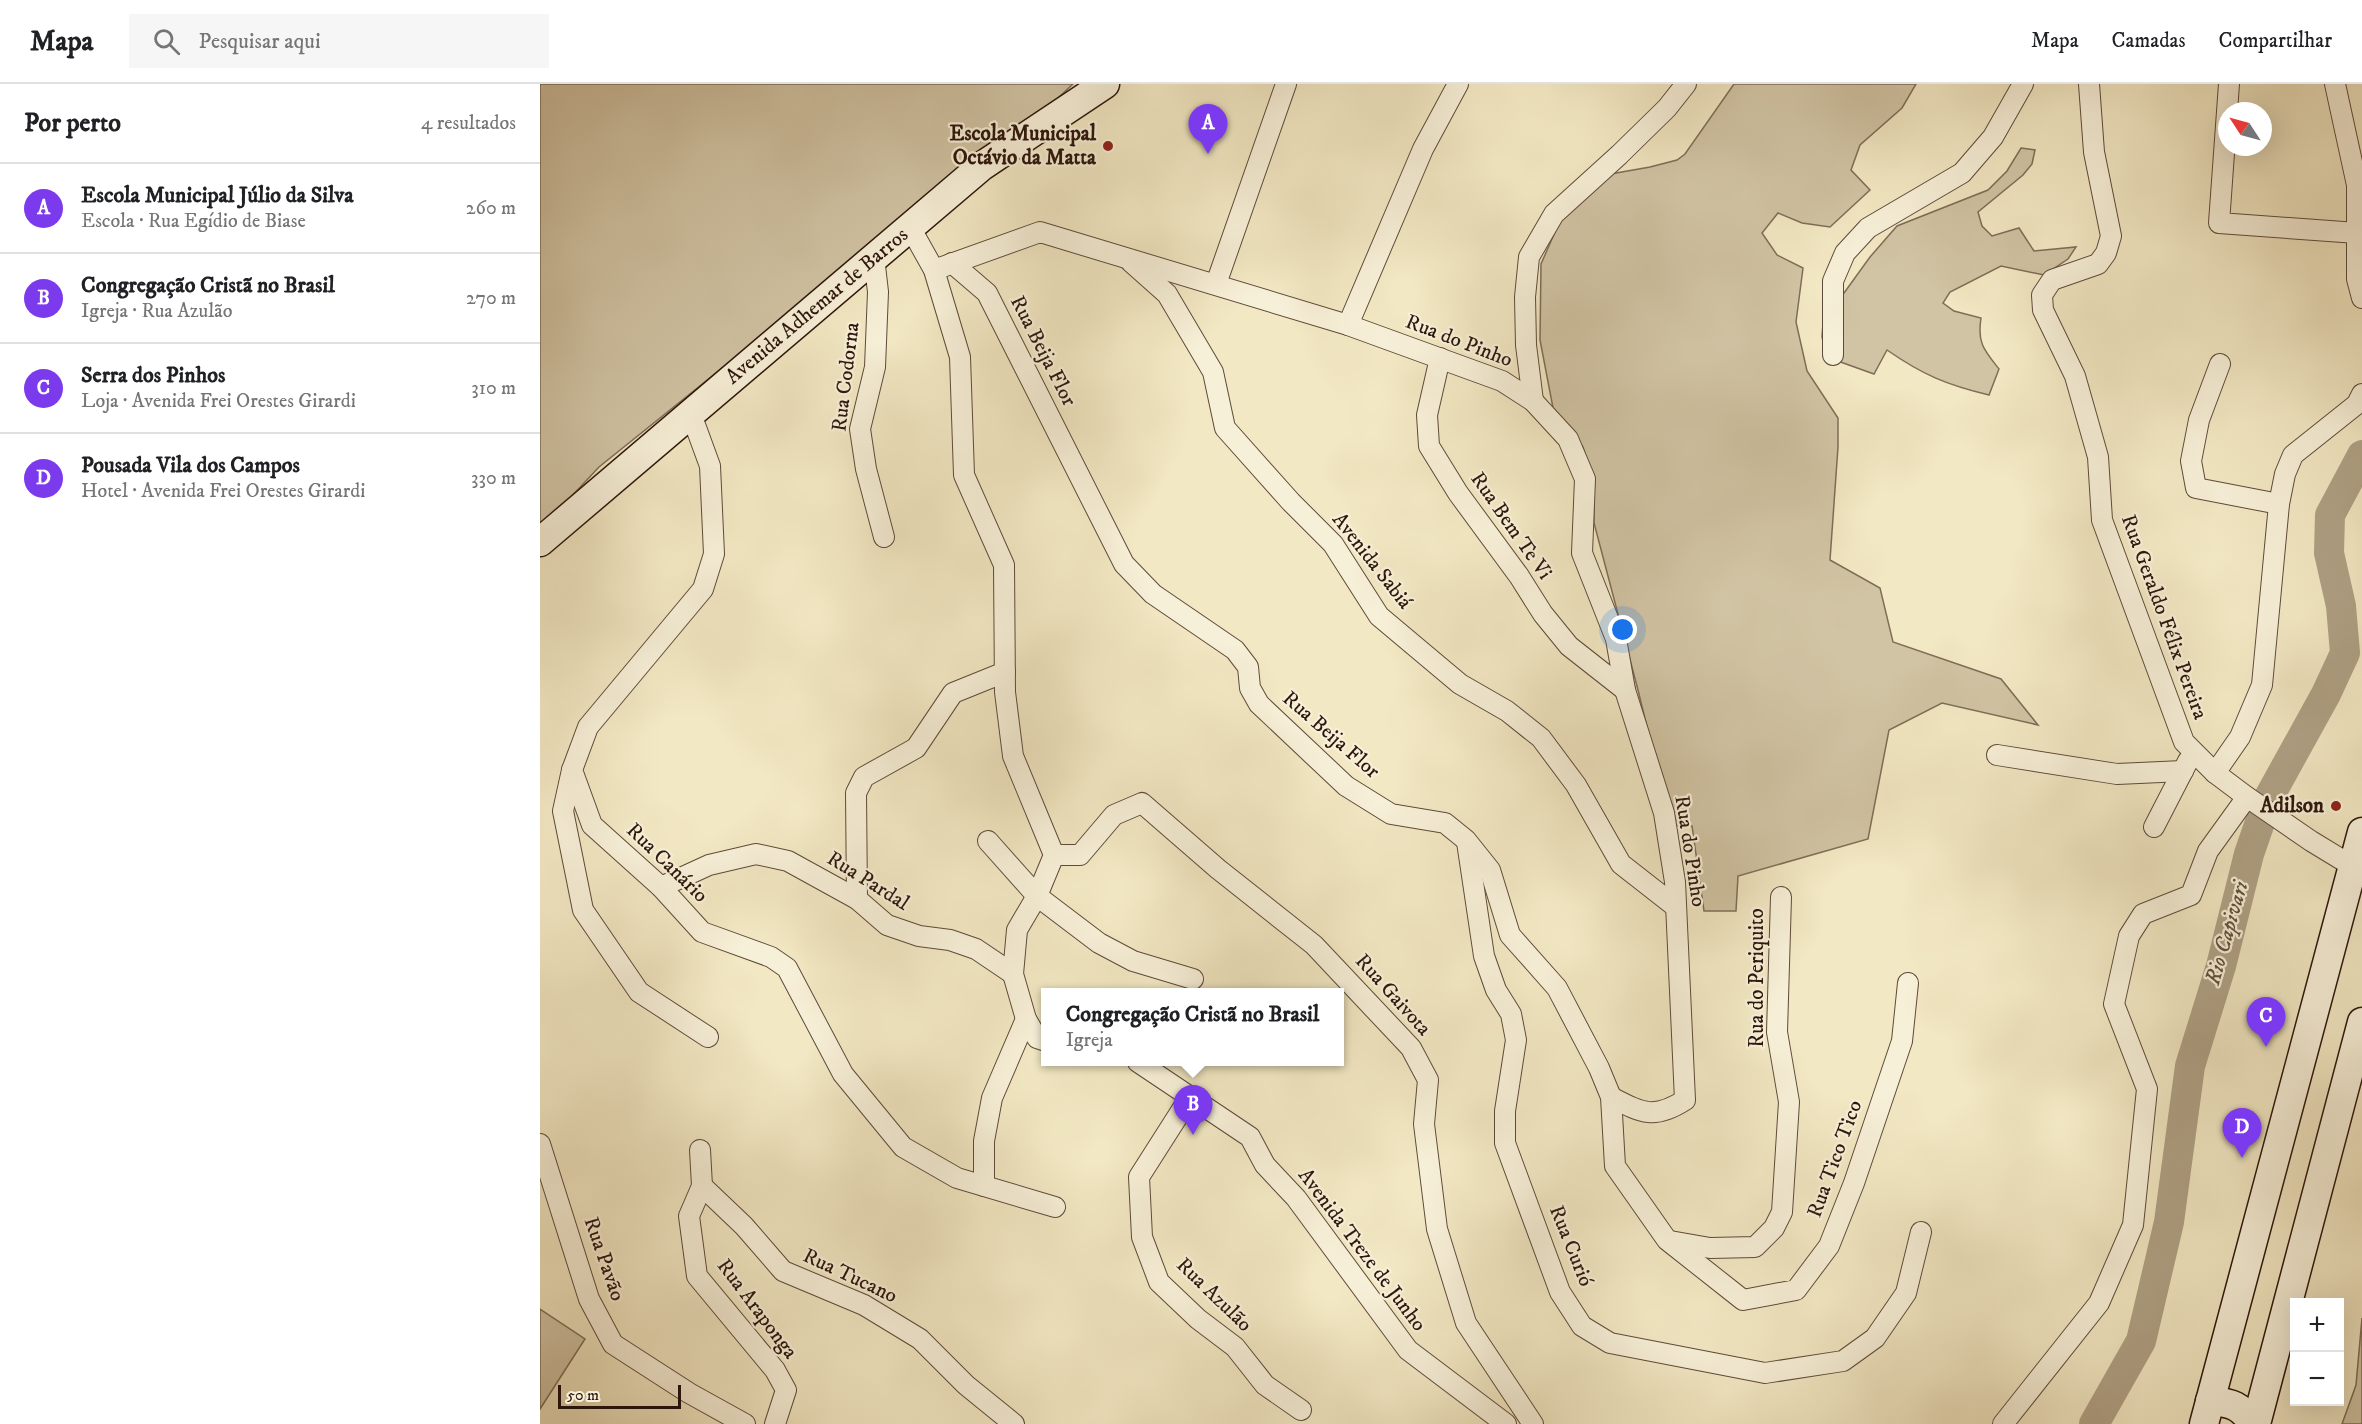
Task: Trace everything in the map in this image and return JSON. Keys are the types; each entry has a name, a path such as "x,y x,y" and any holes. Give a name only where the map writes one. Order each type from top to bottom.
{"main road":[{"name":"Avenida Adhemar de Barros","path":"540,542 982,166 1105,84"},
{"path":"2207,1413 2358,870 2362,832"},
{"path":"2255,1424 2362,1022"},
{"path":"2207,1413 2232,1403 2255,1424"}],"street":[{"path":"1216,284 1287,84"},
{"path":"1348,325 1423,149 1458,84"},
{"path":"1533,401 1526,345 1525,297 1529,257 1554,214 1667,108 1686,84"},
{"path":"1833,355 1833,281 1845,253 1868,228 1962,173 1993,136 2023,84"},
{"name":"Rua Geraldo Félix Pereira","path":"2089,84 2094,152 2111,236 2106,253 2098,264 2052,280 2042,295 2043,310 2075,376 2098,457 2102,520 2184,742 2215,773 2253,801 2358,870"},
{"path":"2229,84 2219,223 2357,233"},
{"path":"2335,84 2360,185 2357,279 2362,298"},
{"path":"910,227 943,266 960,357 964,475 1004,565 1005,692 1013,756 1054,855 1037,896 1017,930 1013,974 1026,1019 1036,1038 1041,1040"},
{"name":"Rua do Pinho","path":"943,266 1040,232 1348,325 1502,381 1533,401 1568,439 1586,479 1582,553 1616,639 1625,690 1664,813 1675,882 1685,1100 1667,1111 1639,1112 1611,1097"},
{"name":"Rua Codorna","path":"874,257 878,292 875,367 860,429 866,469 884,537"},
{"name":"Avenida Sabiá","path":"1127,258 1167,294 1213,372 1226,428 1291,502 1333,544 1379,616 1460,684 1507,711 1541,738 1576,785 1621,864 1676,907"},
{"name":"Rua Beija Flor","path":"943,266 987,293 1124,564 1153,594 1235,650 1248,667 1250,688 1259,704 1346,786 1390,814 1445,823 1466,840 1490,870 1510,935 1557,988 1599,1068 1611,1097 1615,1166 1667,1240 1743,1299"},
{"name":"Rua Bem Te Vi","path":"1440,358 1427,415 1429,446 1458,494 1519,576 1543,614 1569,646 1625,690"},
{"path":"2220,364 2197,430 2191,461 2196,488 2279,504"},
{"path":"2215,773 2240,737 2262,685 2279,504 2285,474 2294,455 2357,404 2362,394"},
{"path":"691,414 710,466 714,554 712,562 703,589 588,727 572,771 563,811 583,910 639,992 708,1037"},
{"path":"857,898 856,793 864,777 916,748 952,693 1005,672"},
{"path":"2154,827 2193,751"},
{"path":"1997,754 2117,774 2183,771"},
{"name":"Rua Canário","path":"572,771 592,825 661,886 702,932 771,957 788,968 843,1074 903,1146 957,1178 1055,1207"},
{"path":"2003,1424 2100,1303 2133,1226 2147,1089 2114,1004 2129,936 2143,914 2191,895 2208,851 2253,801"},
{"name":"Rua Gaivota","path":"1080,855 1114,815 1142,803 1218,869 1314,945 1411,1048 1428,1080 1424,1124 1437,1229 1466,1323 1533,1424"},
{"name":"Rua Curió","path":"1466,840 1484,956 1496,990 1511,1014 1516,1040 1505,1111 1505,1143 1560,1292 1582,1326 1610,1343 1765,1373 1843,1361 1875,1338 1906,1293 1921,1232"},
{"path":"988,841 1037,896 1099,943 1133,962 1193,979"},
{"name":"Rua Pardal","path":"661,886 709,865 756,854 788,861 857,898 886,925 919,936 950,940 976,949 1013,974"},
{"path":"1054,855 1080,855"},
{"path":"1037,896 1080,855"},
{"name":"Rua do Periquito","path":"1667,1240 1710,1248 1755,1247 1774,1228 1782,1212 1789,1102 1777,1032 1781,897"},
{"name":"Rua Tico Tico","path":"1743,1299 1796,1290 1829,1246 1854,1183 1902,1041 1908,983"},
{"path":"984,1186 984,1141 992,1098 1026,1019"},
{"name":"Avenida Treze de Junho","path":"1143,1066 1250,1137 1264,1165 1296,1198 1408,1350 1506,1424"},
{"name":"Rua Azulão","path":"1190,1097 1139,1177 1142,1237 1160,1282 1198,1319 1235,1347 1265,1385 1301,1410"},
{"name":"Rua Pavão","path":"540,1144 589,1299 613,1344 689,1393 745,1424"},
{"name":"Rua Araponga","path":"700,1150 702,1186 689,1216 697,1276 775,1370 786,1390 775,1424"},
{"name":"Rua Tucano","path":"702,1186 744,1226 783,1271 864,1305 920,1339 966,1385 1014,1424"}],"shaded area":[{"path":"540,84 1073,84 599,467 540,530"},
{"path":"1734,84 1916,84 1902,108 1860,145 1851,170 1870,190 1830,227 1802,223 1778,213 1762,233 1777,255 1803,268 1796,322 1807,371 1838,418 1830,560 1880,588 1893,642 2001,679 2038,725 1942,703 1889,730 1868,839 1738,876 1736,911 1704,911 1692,826 1671,826 1594,523 1594,484 1583,447 1553,408 1540,340 1541,264 1562,216 1605,175 1677,160 1685,154"},
{"path":"2021,148 2035,150 2032,164 2023,175 1978,212 1982,226 1992,236 2019,228 2034,251 2076,247 2068,259 2044,275 2001,266 1950,292 1943,303 1954,311 1981,318 1980,334 1983,346 1999,369 1989,395 1936,378 1887,350 1874,374 1835,360 1825,350 1822,337 1823,323 1870,257 1897,226 1988,190 2007,171"},
{"path":"540,1309 585,1339 540,1409"},
{"path":"2362,1318 2362,1424 2342,1424 2356,1385"}],"waterway":[{"name":"Rio Capivari","path":"2094,1424 2141,1341 2169,1222 2190,1066 2221,966 2249,854 2268,799 2326,694 2345,653 2341,606 2329,553 2330,515 2362,455"}],"place":[{"name":"Escola Municipal Octávio da Matta","path":"1108,146"},
{"name":"Escola Municipal Júlio da Silva","path":"1208,154"},
{"name":"Adilson","path":"2336,806"},
{"name":"Serra dos Pinhos","path":"2266,1047"},
{"name":"Congregação Cristã no Brasil","path":"1193,1135"},
{"name":"Pousada Vila dos Campos","path":"2242,1158"}]}
